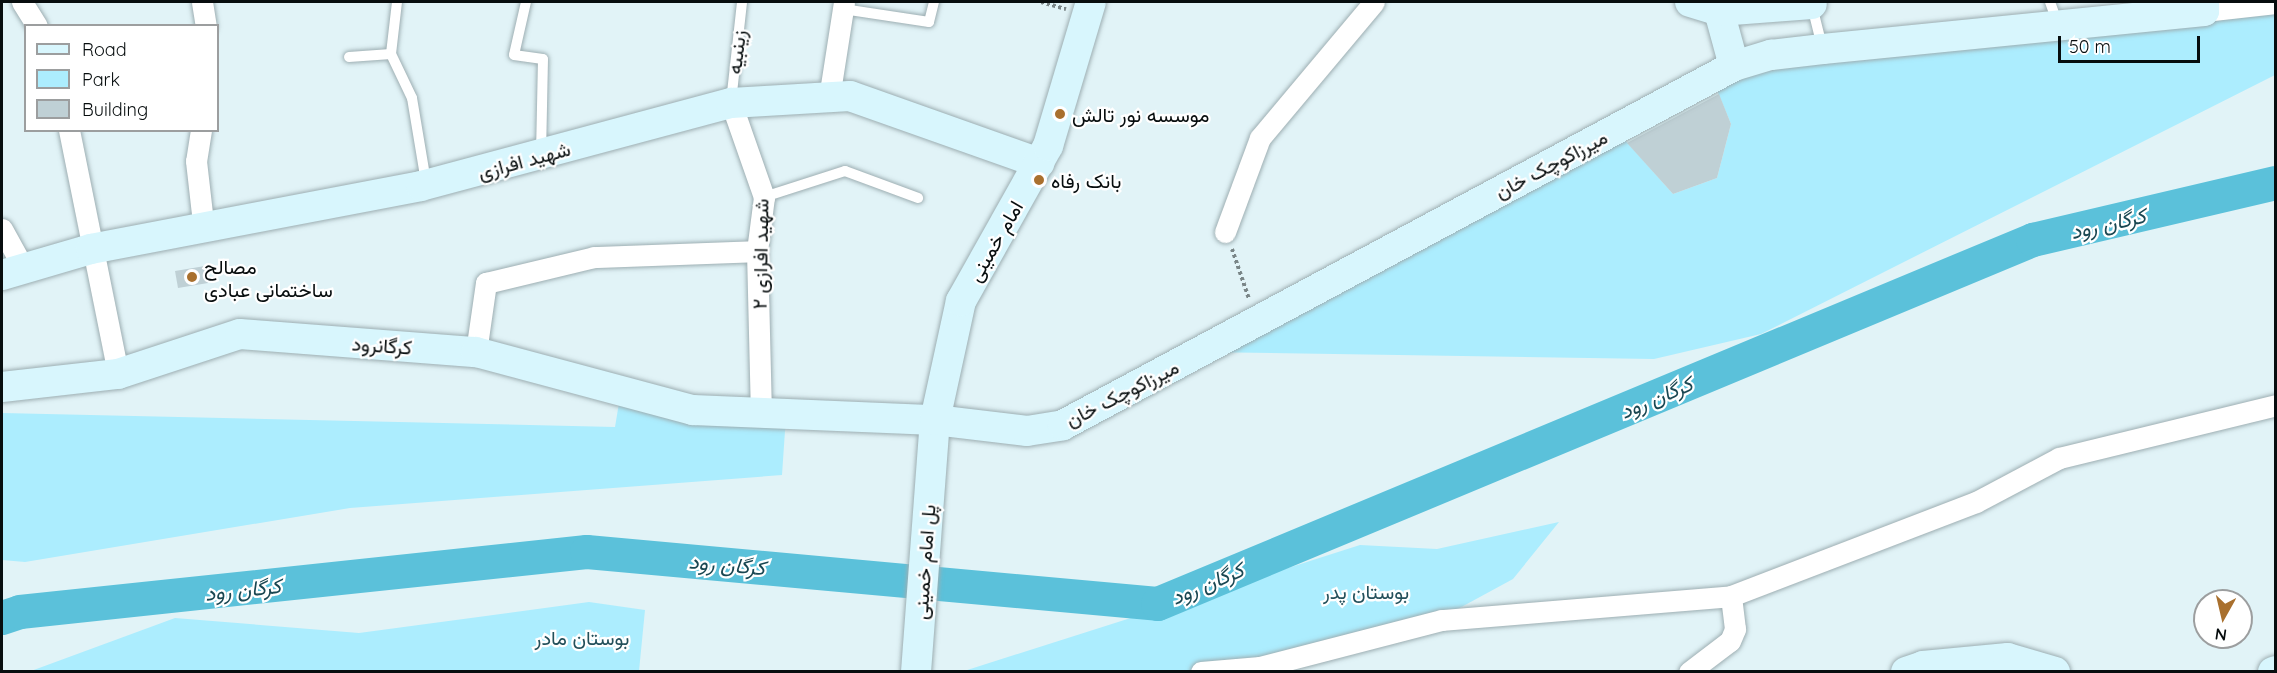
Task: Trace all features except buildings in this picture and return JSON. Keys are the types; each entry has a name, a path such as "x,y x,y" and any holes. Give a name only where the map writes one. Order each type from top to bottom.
{"street":[{"path":"22,2 36,24"},
{"path":"202,2 206,24"},
{"name":"امام خمینی","path":"932,452 935,420 961,301 1039,163 1091,2"},
{"path":"1225,232 1260,138 1374,2"},
{"path":"1690,2 1719,11 1811,3"},
{"path":"2204,6 2276,3"},
{"path":"829,98 844,5"},
{"name":"میرزاکوچک خان","path":"761,411 935,420 1027,431 1063,425 1734,66 1771,55 2054,13 2204,6"},
{"path":"1719,11 1734,66"},
{"name":"شهید افرازی","path":"13,272 91,249 204,231 427,185 730,103 850,96 1039,163"},
{"name":"شهید افرازی ۲","path":"730,103 764,197 757,251 761,411"},
{"path":"69,132 91,249 118,374"},
{"path":"201,132 196,161 204,231"},
{"path":"2,229 13,272"},
{"path":"476,352 486,283 594,257 757,251"},
{"name":"کرگانرود","path":"2,387 118,374 240,334 476,352 693,410 761,411"},
{"path":"1201,672 1260,667 1442,620 1731,596 1976,502 2059,458 2276,405"},
{"name":"پل امام خمینی","path":"916,672 932,452"},
{"path":"1689,672 1730,641 1735,629 1731,596"},
{"path":"1906,672 1923,666 2008,658 2055,672"}],"lane":[{"path":"397,2 391,54 412,98 427,185"},
{"path":"525,2 514,55 543,59 541,156"},
{"name":"زینبیه","path":"730,103 742,2"},
{"path":"844,5 929,22 934,2"},
{"path":"1811,3 1823,49"},
{"path":"349,57 391,54"},
{"path":"764,197 845,171 918,198"}],"path":[{"path":"1225,232 1257,320"}],"green space":[{"path":"2275,3 2275,75 1761,334 1654,359 1201,352 1615,129 1673,194 1717,178 1731,124 1712,78"},
{"path":"621,391 786,416 782,475 350,508 25,562 2,560 2,413 615,427"},
{"name":"بوستان پدر","path":"1559,522 1513,579 1443,617 1196,672 961,672 1360,545 1437,549"},
{"name":"بوستان مادر","path":"589,602 645,610 639,671 31,671 175,618 359,633"}],"waterway":[{"name":"کرگان رود","path":"2,618 20,612 587,552 1158,604 2033,240 2276,183"}],"place":[{"name":"موسسه نور تالش","path":"1060,114"},
{"name":"بانک رفاه","path":"1039,180"},
{"name":"مصالح ساختمانی عبادی","path":"192,277"}]}
